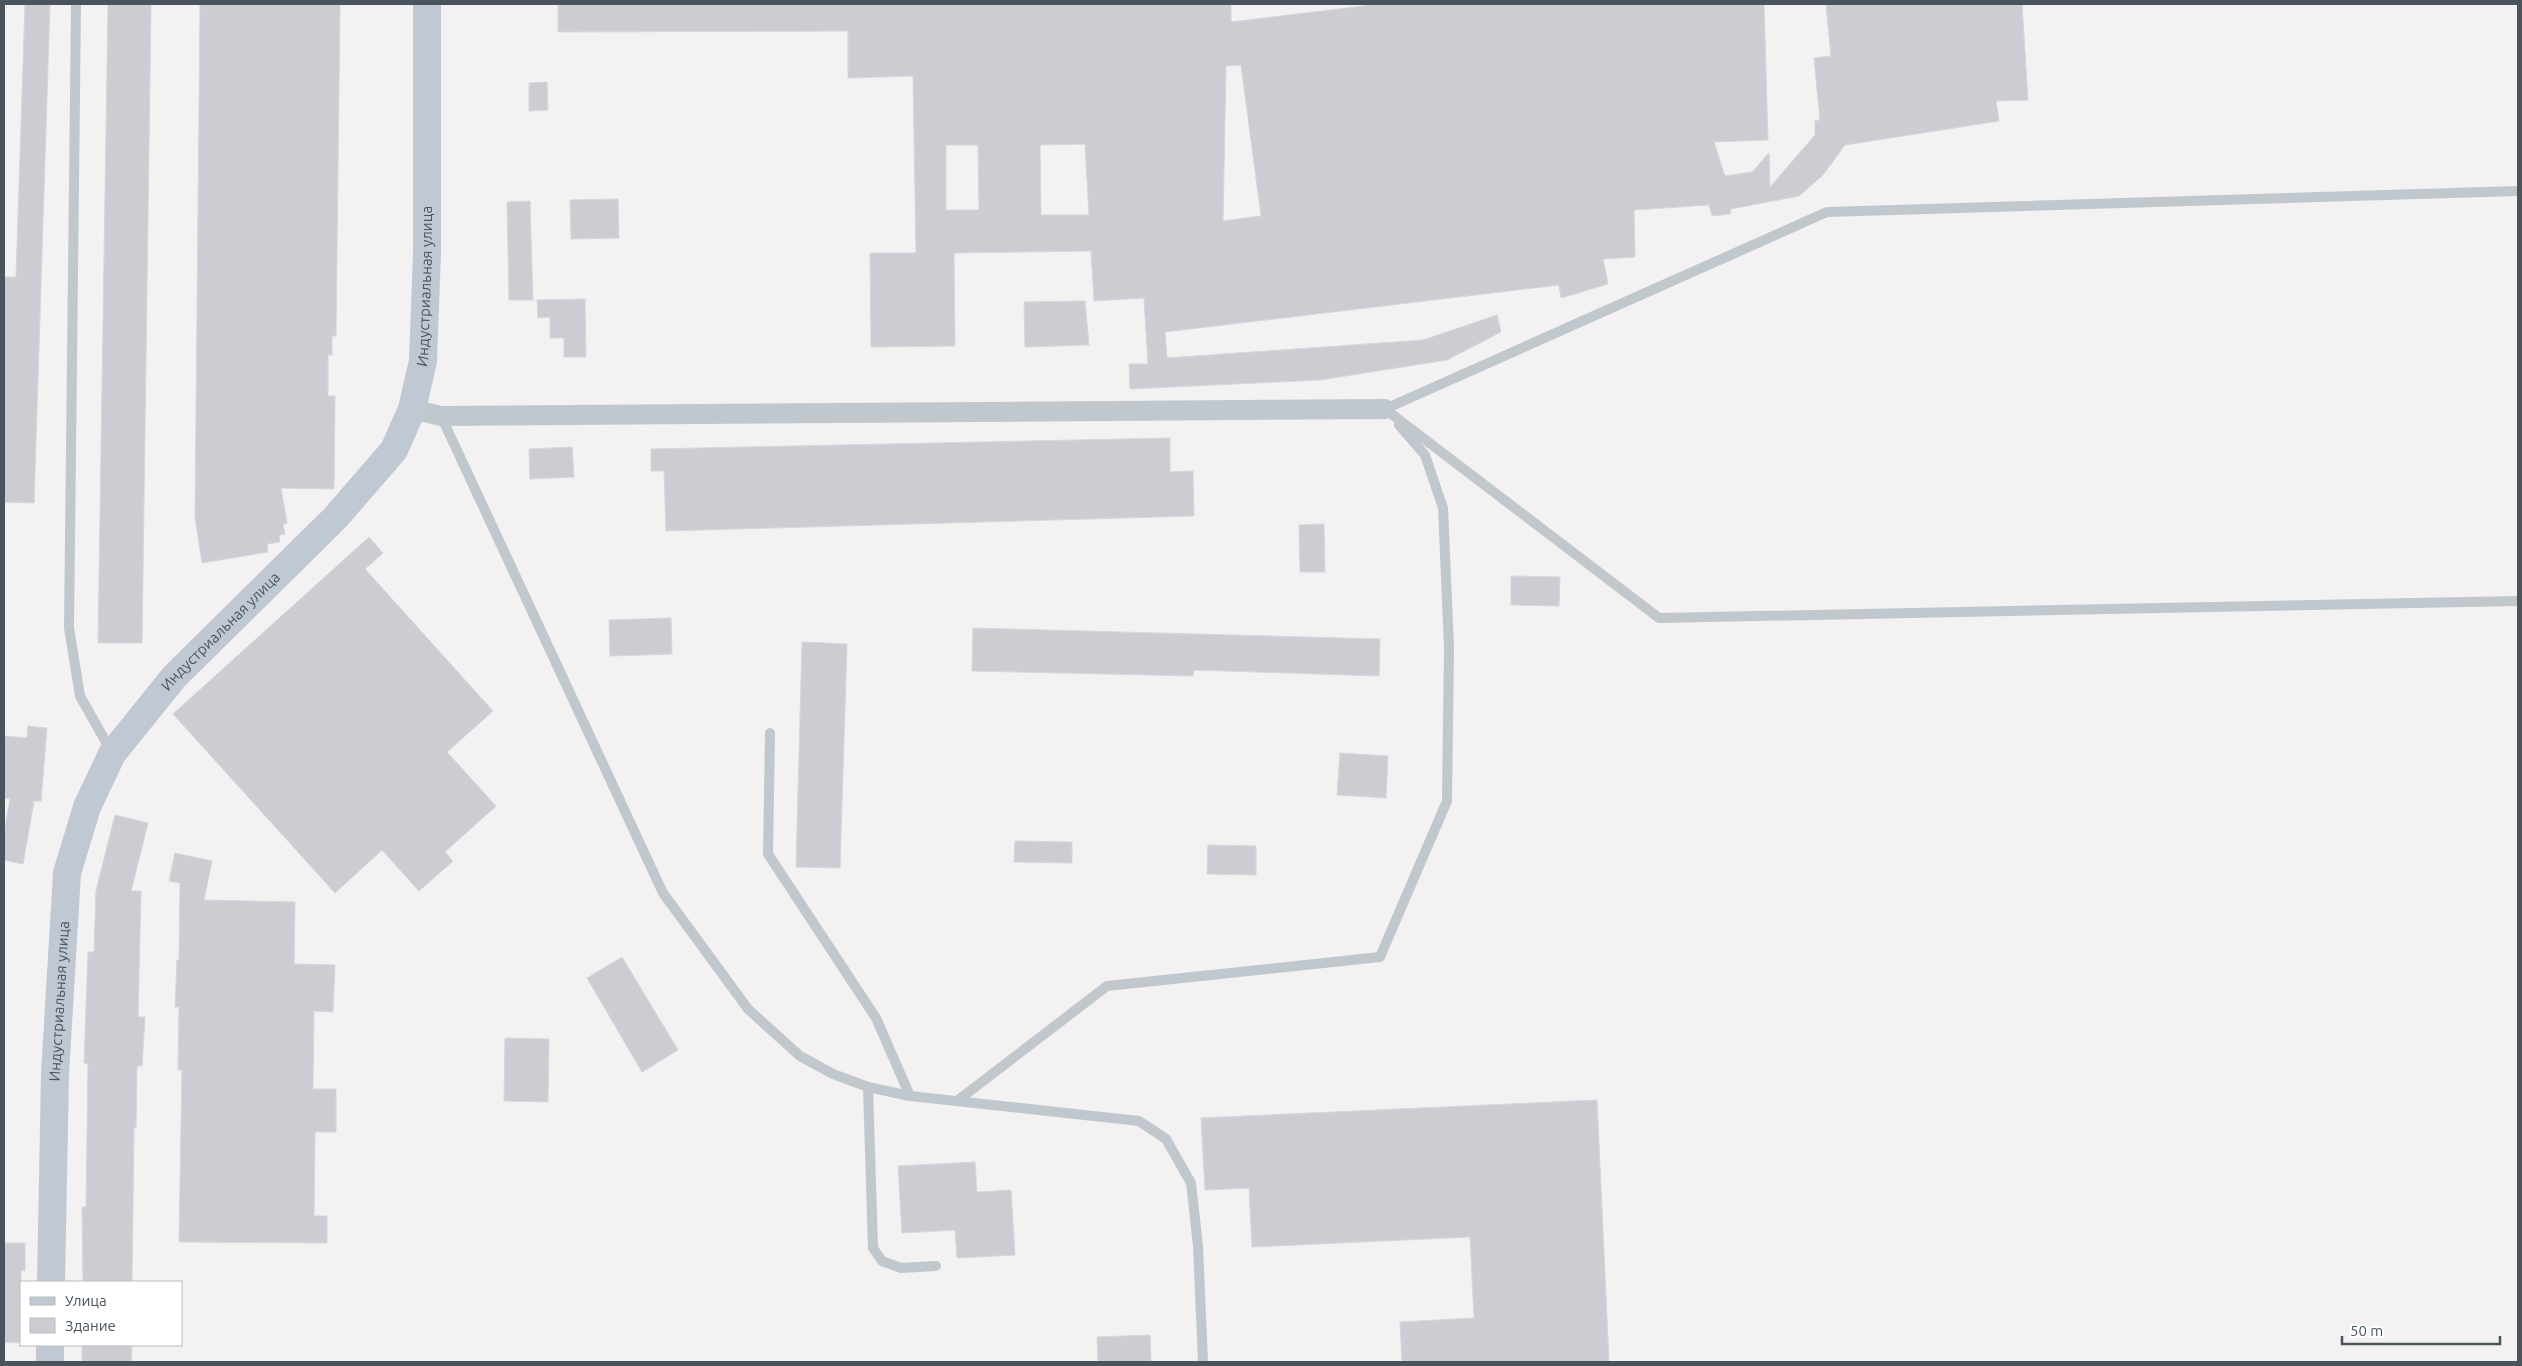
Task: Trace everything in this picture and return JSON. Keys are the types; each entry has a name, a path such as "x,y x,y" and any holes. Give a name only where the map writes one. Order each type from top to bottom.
{"street":[{"name":"Индустриальная улица","path":"52,1281 55,1074 67,873 87,807 112,754 174,677 336,517 394,450 412,409 423,361 427,252 427,4"},
{"path":"412,409 442,416 1385,409"},
{"path":"50,1346 50,1362"}],"lane":[{"path":"76,4 69,628 80,696 112,754"},
{"path":"1385,409 1827,212 2518,191"},
{"path":"1385,409 1659,618 2518,601"},
{"path":"957,1101 1107,986 1380,957 1447,802 1449,646 1443,508 1425,455 1385,409"},
{"path":"442,416 663,893 748,1009 800,1056 833,1074 868,1086 910,1096 1139,1121 1166,1139 1192,1183 1198,1246 1204,1362"},
{"path":"770,733 768,854 876,1018 910,1096"},
{"path":"868,1086 873,1248 882,1261 901,1268 936,1266"}],"building":[{"path":"25,4 50,4 34,503 4,502 4,277 16,277"},
{"path":"108,4 151,4 142,643 98,643"},
{"path":"200,4 340,4 336,336 332,336 332,355 328,355 328,396 335,396 334,489 281,488 287,523 283,524 285,534 279,535 280,542 267,544 268,552 202,563 195,517"},
{"path":"558,4 1231,4 1231,22 1380,4 1764,4 1768,140 1714,142 1725,176 1752,172 1769,153 1770,187 1815,135 1815,121 1820,120 1814,58 1831,56 1826,4 2022,4 2028,100 1996,101 1999,121 1845,145 1823,175 1799,196 1731,209 1730,214 1712,216 1709,205 1634,210 1635,257 1603,259 1608,284 1561,298 1559,285 1165,332 1167,358 1423,340 1497,315 1501,332 1447,360 1320,380 1130,389 1129,364 1148,364 1144,298 1094,301 1091,251 954,253 955,346 871,347 870,253 916,253 913,76 848,78 848,31 558,32","holes":["1241,65 1261,216 1223,221 1226,66","1085,144 1089,215 1041,215 1040,145","946,145 978,145 979,210 946,210"]},
{"path":"547,82 548,110 529,111 529,83"},
{"path":"618,199 619,238 571,239 570,200"},
{"path":"530,201 533,300 509,300 507,202"},
{"path":"585,299 586,357 564,357 564,338 550,338 550,317 538,318 537,300"},
{"path":"1085,301 1089,345 1025,347 1024,302"},
{"path":"1170,438 1170,472 1193,471 1194,516 666,531 664,471 651,471 651,449"},
{"path":"572,447 574,477 530,479 529,449"},
{"path":"1324,524 1325,572 1300,572 1299,525"},
{"path":"369,537 383,553 365,569 493,711 447,752 496,806 445,852 453,861 419,891 382,850 335,893 173,714"},
{"path":"1511,576 1560,577 1559,606 1511,605"},
{"path":"671,618 672,654 610,656 609,620"},
{"path":"973,628 1380,639 1379,676 1194,670 1193,676 972,671"},
{"path":"802,642 847,644 840,868 796,867"},
{"path":"28,726 47,728 41,801 34,801 23,864 4,860 4,834 10,799 4,798 4,736 27,738"},
{"path":"1340,753 1388,756 1386,798 1337,795"},
{"path":"115,815 148,823 131,891 141,891 138,1017 145,1017 142,1066 137,1066 136,1128 134,1128 132,1281 83,1281 82,1207 86,1207 88,1064 84,1063 88,952 94,952 96,891"},
{"path":"1015,841 1072,842 1072,863 1014,862"},
{"path":"1208,845 1256,846 1256,875 1207,874"},
{"path":"175,853 212,861 204,900 295,902 294,964 335,965 333,1012 314,1011 313,1089 336,1089 336,1132 315,1132 314,1216 327,1216 327,1243 179,1242 182,1070 178,1070 179,1007 175,1007 177,960 179,960 180,883 169,881"},
{"path":"622,957 678,1050 642,1072 587,978"},
{"path":"505,1038 549,1039 548,1102 504,1101"},
{"path":"1597,1100 1609,1362 1402,1362 1400,1322 1474,1318 1470,1237 1252,1247 1249,1188 1205,1190 1201,1118"},
{"path":"975,1162 977,1192 1011,1190 1015,1255 957,1258 955,1230 902,1233 898,1166"},
{"path":"4,1243 25,1243 25,1271 21,1270 20,1281 20,1343 4,1342"},
{"path":"1150,1335 1151,1362 1098,1362 1097,1337"},
{"path":"82,1346 132,1346 131,1362 82,1362"}]}
